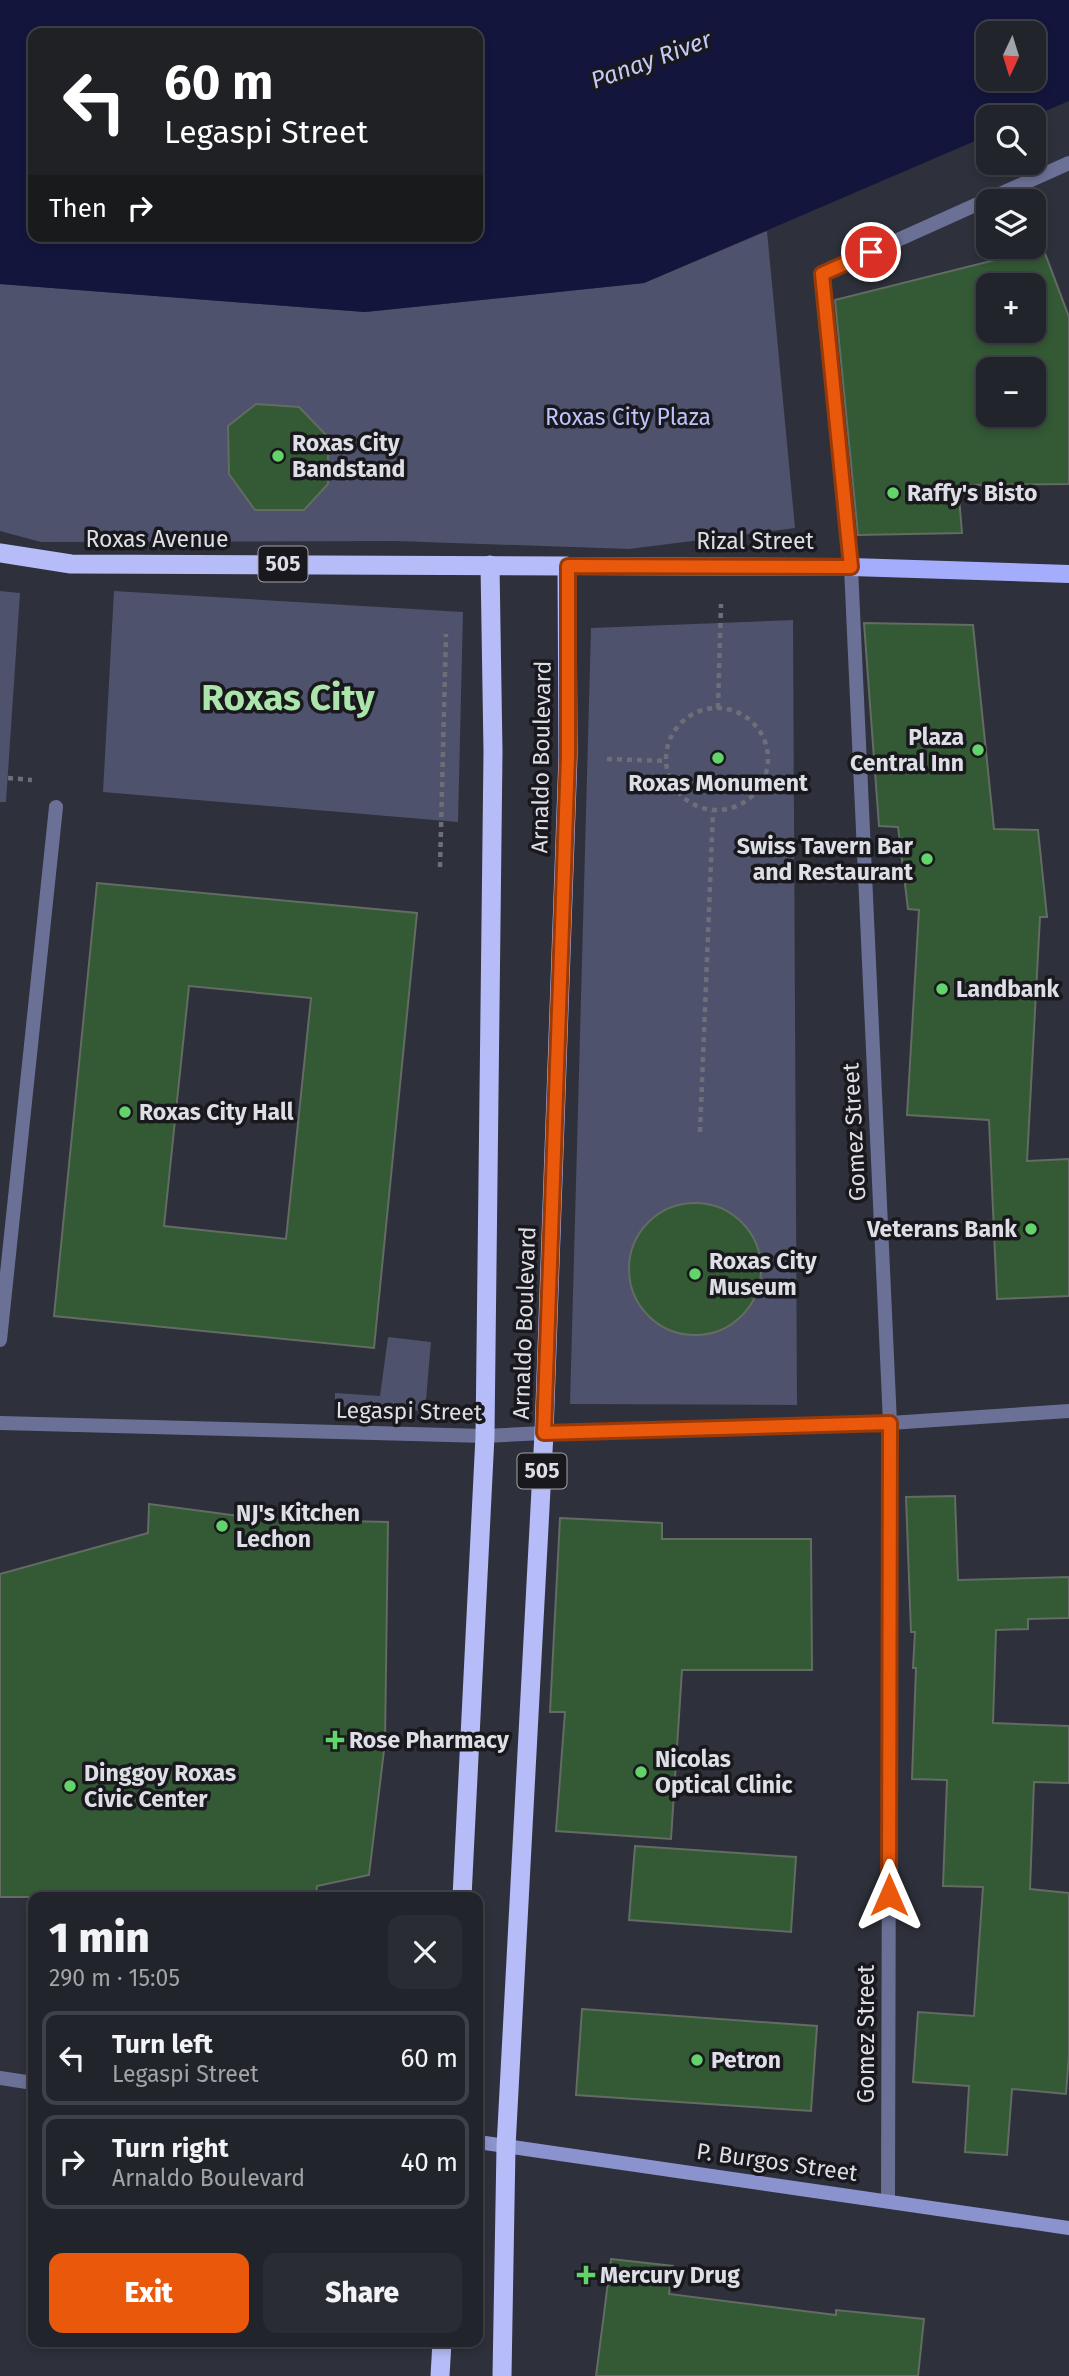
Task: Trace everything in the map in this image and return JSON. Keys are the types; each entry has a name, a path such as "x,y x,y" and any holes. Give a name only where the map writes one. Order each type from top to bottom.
{"highway":[{"name":"Roxas Avenue","path":"0,553 71,564 568,566"},
{"name":"Arnaldo Boulevard","path":"462,1892 485,1436 493,752 490,565"},
{"name":"Arnaldo Boulevard","path":"502,2376 506,2147 544,1433 568,756 568,566"},
{"path":"440,2376 442,2347"}],"main road":[{"name":"Rizal Street","path":"568,566 851,567 1069,574"},
{"name":"P. Burgos Street","path":"483,2143 1069,2228"}],"street":[{"name":"Gomez Street","path":"888,2200 890,1423 851,567 822,274 1069,163"},
{"path":"0,1340 56,807"},
{"name":"Legaspi Street","path":"0,1423 485,1436 890,1423 1069,1411"},
{"path":"0,2078 28,2082"}],"path":[{"path":"718,708 722,565"},
{"path":"440,867 446,634"},
{"path":"718,708 749,719 761,731 769,761 765,778 751,798 730,809 713,811 685,800 675,788 666,761 668,744 675,730 687,718 718,708"},
{"path":"599,759 666,761"},
{"path":"700,1132 713,811"}],"green space":[{"name":"Roxas City Plaza","path":"767,231 795,528 629,549 395,541 41,542 0,531 0,284 365,312 644,283"},
{"path":"0,591 20,593 6,802 0,802"},
{"path":"114,591 463,612 458,822 103,792"},
{"path":"793,620 797,1405 570,1404 591,628"},
{"path":"388,1337 431,1342 425,1411 335,1406 335,1393 380,1396"}],"water":[{"name":"Panay River","path":"0,0 1069,0 1069,101 1046,111 1046,105 976,105 976,141 644,283 365,312 0,284"}],"building":[{"path":"1046,256 1069,317 1069,484 958,485 962,533 858,535 835,300 999,259 1046,259"},
{"name":"Roxas City Bandstand","path":"256,404 299,407 328,437 328,484 304,510 255,510 229,474 228,426"},
{"path":"864,623 973,625 994,829 1038,830 1047,917 1040,917 1027,1161 1069,1159 1069,1296 997,1299 989,1120 907,1115 919,910 908,909 898,827 879,826"},
{"name":"Roxas City Hall","path":"97,883 417,913 374,1348 54,1316","holes":["189,986 311,998 286,1239 164,1226"]},
{"name":"Roxas City Museum","path":"695,1203 720,1208 742,1222 756,1244 761,1269 756,1294 742,1316 720,1330 695,1335 670,1330 648,1316 634,1294 629,1269 634,1244 648,1222 670,1208"},
{"path":"955,1496 958,1580 1069,1577 1069,1618 1028,1619 1028,1629 996,1630 993,1723 1069,1726 1069,1783 1034,1782 1030,1889 1069,1893 1069,2054 1066,2094 1012,2089 1007,2155 965,2152 969,2086 913,2082 918,2012 974,2016 983,1887 943,1886 947,1780 912,1779 916,1668 913,1668 915,1632 911,1632 906,1497"},
{"path":"149,1504 262,1519 388,1522 385,1742 369,1875 317,1886 316,1892 28,1892 28,1897 0,1897 0,1574 148,1533"},
{"path":"560,1518 662,1523 662,1539 811,1539 812,1670 682,1670 671,1839 556,1831 565,1712 550,1712"},
{"path":"635,1846 796,1857 791,1932 629,1920"},
{"name":"Petron","path":"582,2009 817,2026 811,2111 576,2095"},
{"path":"611,2259 673,2266 669,2294 836,2315 836,2310 924,2319 918,2376 596,2376"}],"place":[{"name":"Roxas City Bandstand","path":"278,456"},
{"name":"Raffy's Bisto","path":"893,493"},
{"name":"Plaza Central Inn","path":"978,750"},
{"name":"Roxas Monument","path":"718,758"},
{"name":"Swiss Tavern Bar and Restaurant","path":"927,859"},
{"name":"Landbank","path":"942,989"},
{"name":"Roxas City Hall","path":"125,1112"},
{"name":"Veterans Bank","path":"1031,1229"},
{"name":"Roxas City Museum","path":"695,1274"},
{"name":"NJ's Kitchen Lechon","path":"222,1526"},
{"name":"Rose Pharmacy","path":"335,1740"},
{"name":"Nicolas Optical Clinic","path":"641,1772"},
{"name":"Dinggoy Roxas Civic Center","path":"70,1786"},
{"name":"Petron","path":"697,2060"},
{"name":"Mercury Drug","path":"586,2275"}],"district":[{"name":"Roxas City","path":"288,697"}],"route":[{"path":"871,252 822,274 851,567 568,566 568,756 544,1433 890,1423 889,1895"}]}
